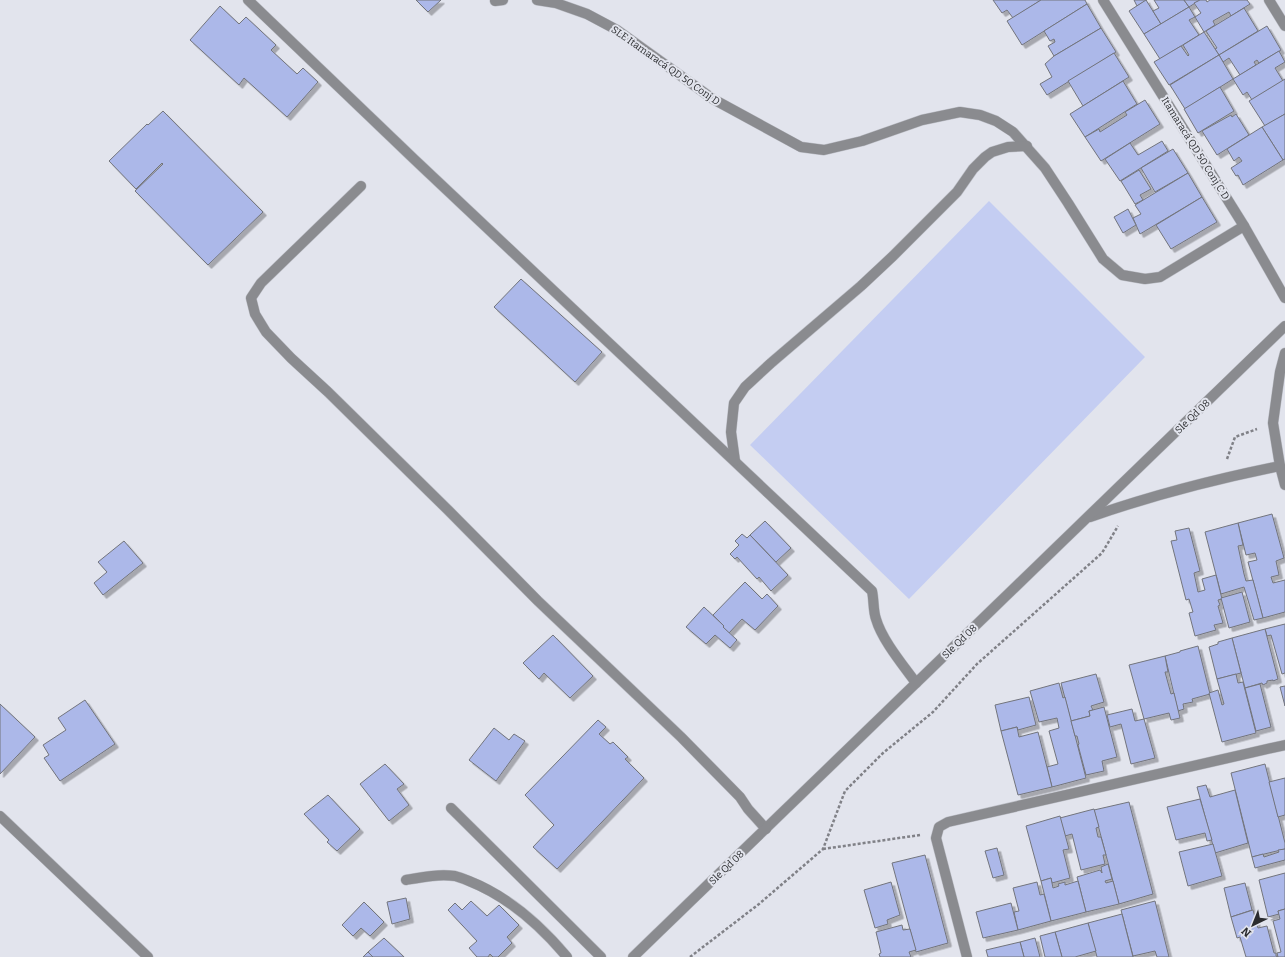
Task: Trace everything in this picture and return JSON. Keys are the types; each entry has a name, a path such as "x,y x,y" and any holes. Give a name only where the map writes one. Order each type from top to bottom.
{"street":[{"path":"248,0 872,591 875,618 880,629 916,683"},
{"name":"SLE Itamaracá QD 50 Conj D","path":"537,0 556,3 587,14 617,30 713,99 801,147 824,150 862,141 922,120 960,112 996,121 1013,132 1027,146 1045,168 1102,259 1122,275 1145,279 1160,277 1244,226"},
{"name":"Itamaracá QD 50 Conj C D","path":"1103,0 1244,226 1285,298"},
{"path":"1269,0 1285,26"},
{"path":"735,461 731,432 734,403 745,388 771,363 861,286 893,256 957,192 973,169 985,157 992,152 1008,147 1027,146"},
{"path":"361,186 261,283 251,298 255,314 266,332 448,510 538,601 681,737 740,796 748,809 766,829"},
{"name":"Sle Qd 08","path":"633,957 1285,326"},
{"path":"1285,353 1280,372 1273,423 1280,466 1285,485"},
{"path":"1086,518 1131,502 1219,478 1280,466"},
{"path":"967,957 936,838 939,827 948,822 1285,745"},
{"path":"451,808 601,957"},
{"path":"0,816 148,957"},
{"path":"406,880 435,875 456,876 482,886 505,900 528,918 560,948 567,957"}],"path":[{"path":"1219,478 1235,437 1273,423"},
{"path":"690,957 759,904 823,849 844,791 883,753 933,712 977,664 1102,553 1131,502"},
{"path":"823,849 937,832"}],"shaded area":[{"path":"989,201 1145,357 909,599 750,445"}],"building":[{"path":"416,0 441,0 428,12"},
{"path":"993,0 1041,0 1013,18 1007,10 1002,13"},
{"path":"1041,0 1085,0 1087,4 1022,45 1007,21"},
{"path":"1134,0 1147,0 1137,6"},
{"path":"1146,0 1161,24 1144,34 1129,11"},
{"path":"1154,0 1184,0 1189,7 1161,24 1153,11 1159,8"},
{"path":"1184,0 1200,0 1189,7"},
{"path":"1200,0 1206,0 1207,2 1210,0 1247,0 1250,4 1231,16 1229,12 1213,21 1215,25 1204,32 1195,17 1201,13 1194,3"},
{"path":"1087,4 1101,28 1054,56 1048,46 1055,42 1054,39 1050,41 1044,31"},
{"path":"220,6 239,24 246,17 276,45 271,50 297,74 303,68 318,82 287,117 244,78 239,85 190,40"},
{"path":"1189,7 1195,17 1189,20 1199,35 1160,59 1144,34"},
{"path":"1244,8 1258,31 1219,55 1215,49 1217,48 1206,31"},
{"path":"1267,26 1281,50 1259,63 1257,60 1254,62 1256,65 1240,75 1229,58 1223,62 1219,55"},
{"path":"1101,28 1116,52 1047,95 1040,84 1052,77 1045,64 1054,56"},
{"path":"1204,32 1219,55 1169,85 1154,62 1181,46 1188,56 1189,55 1183,45"},
{"path":"1279,51 1285,62 1275,68 1283,81 1252,100 1247,92 1243,95 1233,79"},
{"path":"1114,53 1129,77 1083,106 1068,81"},
{"path":"1219,55 1233,79 1185,109 1170,85"},
{"path":"1285,79 1285,114 1265,126 1249,101"},
{"path":"1123,81 1137,104 1085,137 1070,114"},
{"path":"1220,87 1234,111 1198,133 1184,109"},
{"path":"1145,100 1160,124 1101,161 1085,137 1099,129 1100,132 1127,115 1125,112"},
{"path":"163,111 263,212 208,265 135,191 163,164 162,163 136,189 109,161 147,124 148,125"},
{"path":"1236,114 1249,135 1217,155 1202,131 1231,115 1232,117"},
{"path":"1285,114 1285,159 1283,160 1262,127"},
{"path":"1262,127 1283,160 1243,185 1238,175 1236,176 1231,168 1242,161 1239,157 1234,161 1227,149"},
{"path":"1162,141 1168,151 1120,181 1105,159 1130,143 1138,155"},
{"path":"1173,149 1188,173 1155,192 1141,168"},
{"path":"1139,170 1151,189 1140,195 1143,200 1135,204 1121,181"},
{"path":"1188,173 1202,197 1140,234 1133,218 1141,214 1135,205"},
{"path":"1202,197 1217,222 1171,249 1156,225"},
{"path":"1128,209 1136,225 1123,233 1114,217"},
{"path":"521,279 602,352 575,382 494,307"},
{"path":"1272,514 1284,558 1276,561 1279,575 1271,577 1273,583 1285,580 1285,612 1263,618 1248,562 1257,560 1255,553 1246,555 1238,523"},
{"path":"765,521 791,548 776,562 750,535"},
{"path":"1238,523 1243,545 1238,546 1244,574 1246,581 1253,580 1263,618 1254,620 1244,587 1221,594 1205,532"},
{"path":"1189,528 1200,571 1194,573 1198,592 1205,590 1202,579 1216,575 1222,599 1218,600 1220,605 1218,606 1223,623 1214,625 1216,630 1195,636 1189,613 1193,612 1189,599 1186,600 1171,541 1177,540 1175,531"},
{"path":"742,534 747,538 750,535 788,575 771,591 759,577 757,579 737,557 735,559 730,554 739,545 735,541"},
{"path":"124,541 143,563 103,595 94,583 107,572 98,562"},
{"path":"745,582 762,599 767,594 778,606 755,630 742,619 729,633 713,615"},
{"path":"1242,592 1250,622 1229,628 1221,598"},
{"path":"704,607 737,640 730,648 715,635 706,644 686,627"},
{"path":"1285,624 1285,673 1282,674 1271,635 1267,636 1265,629"},
{"path":"1265,629 1278,679 1267,681 1267,683 1263,685 1262,683 1245,688 1232,638"},
{"path":"553,635 593,676 570,698 544,673 539,679 523,663"},
{"path":"1232,638 1241,673 1217,679 1209,647 1218,644 1218,642"},
{"path":"1198,646 1210,694 1192,699 1193,702 1183,704 1184,709 1178,711 1165,656"},
{"path":"1165,656 1168,672 1165,672 1171,694 1174,693 1180,718 1171,720 1169,713 1144,719 1129,665"},
{"path":"1096,674 1104,702 1091,706 1093,710 1089,711 1090,716 1071,721 1061,683"},
{"path":"1236,674 1238,683 1243,682 1256,733 1222,742 1209,693 1218,690 1222,705 1224,704 1217,679"},
{"path":"1059,683 1063,698 1065,697 1086,778 1052,787 1047,767 1058,764 1049,731 1059,728 1057,718 1039,722 1030,691"},
{"path":"1260,684 1271,727 1256,731 1245,688"},
{"path":"1285,686 1285,706 1280,687"},
{"path":"1029,697 1036,725 1018,730 1017,727 1001,731 995,705"},
{"path":"85,700 115,744 60,781 44,758 49,755 43,745 66,730 58,718"},
{"path":"0,704 35,737 0,774"},
{"path":"1104,707 1117,757 1102,761 1104,771 1086,775 1077,736 1075,736 1071,721 1090,716 1089,711"},
{"path":"1132,709 1135,721 1144,719 1155,758 1131,764 1121,724 1110,727 1107,715"},
{"path":"598,720 606,727 599,734 610,744 613,742 628,757 625,759 644,778 557,869 533,847 554,825 525,795"},
{"path":"1017,727 1019,737 1038,732 1052,787 1018,795 1001,731"},
{"path":"494,728 509,740 514,734 525,741 496,781 469,760"},
{"path":"385,764 404,784 397,789 409,805 389,821 360,784"},
{"path":"1265,764 1285,843 1285,849 1252,857 1231,773"},
{"path":"1285,778 1285,815 1278,817 1269,782"},
{"path":"1206,785 1210,797 1235,790 1248,843 1215,853 1197,787"},
{"path":"328,795 360,829 337,851 327,842 329,840 304,814"},
{"path":"1200,799 1212,840 1207,841 1205,833 1176,840 1167,807"},
{"path":"1129,802 1153,894 1119,904 1094,810"},
{"path":"1094,809 1099,827 1096,828 1098,837 1101,837 1106,855 1103,855 1105,864 1081,870 1072,834 1065,836 1060,818"},
{"path":"1060,816 1069,849 1063,850 1070,878 1052,883 1051,878 1041,881 1026,826"},
{"path":"1213,844 1222,876 1188,886 1179,852"},
{"path":"997,848 1004,875 993,878 985,851"},
{"path":"1285,849 1285,860 1255,868 1252,857 1263,854 1264,857 1279,852 1278,850"},
{"path":"925,855 948,943 916,952 892,863"},
{"path":"1108,864 1112,879 1105,881 1106,883 1113,881 1119,904 1086,912 1077,877 1100,870 1102,873 1101,867"},
{"path":"1285,873 1285,909 1278,911 1279,914 1268,917 1259,880"},
{"path":"1051,878 1053,888 1059,886 1058,884 1065,882 1065,885 1078,881 1086,912 1051,921 1041,881"},
{"path":"891,882 900,915 887,920 888,924 875,928 864,890"},
{"path":"1037,882 1040,895 1044,894 1051,921 1018,930 1014,912 1019,911 1013,888"},
{"path":"1245,883 1252,910 1231,917 1224,888"},
{"path":"406,898 410,919 392,924 387,902"},
{"path":"471,901 487,916 499,905 519,925 507,937 512,943 498,957 493,957 490,954 488,957 477,957 469,948 477,941 448,910 455,903 462,910"},
{"path":"1155,901 1169,957 1157,957 1155,951 1133,956 1121,910"},
{"path":"364,902 384,922 370,936 361,928 353,936 342,925"},
{"path":"1011,903 1018,930 983,938 976,912"},
{"path":"1285,909 1285,957 1278,957 1277,953 1281,952 1273,921 1280,919 1278,911"},
{"path":"1253,910 1258,928 1267,926 1274,953 1276,953 1276,956 1278,957 1246,957 1240,937 1237,938 1231,917"},
{"path":"1122,914 1133,957 1097,957 1088,923"},
{"path":"1088,923 1096,951 1075,957 1062,957 1055,932"},
{"path":"902,925 903,930 910,929 916,950 909,952 911,957 880,957 879,954 881,953 876,932"},
{"path":"1055,932 1062,957 1045,957 1040,936"},
{"path":"384,938 404,957 373,957 368,952"},
{"path":"1035,938 1040,957 1024,957 1020,942"},
{"path":"1020,942 1024,957 988,957 986,950"},
{"path":"368,952 373,957 363,957"}]}
